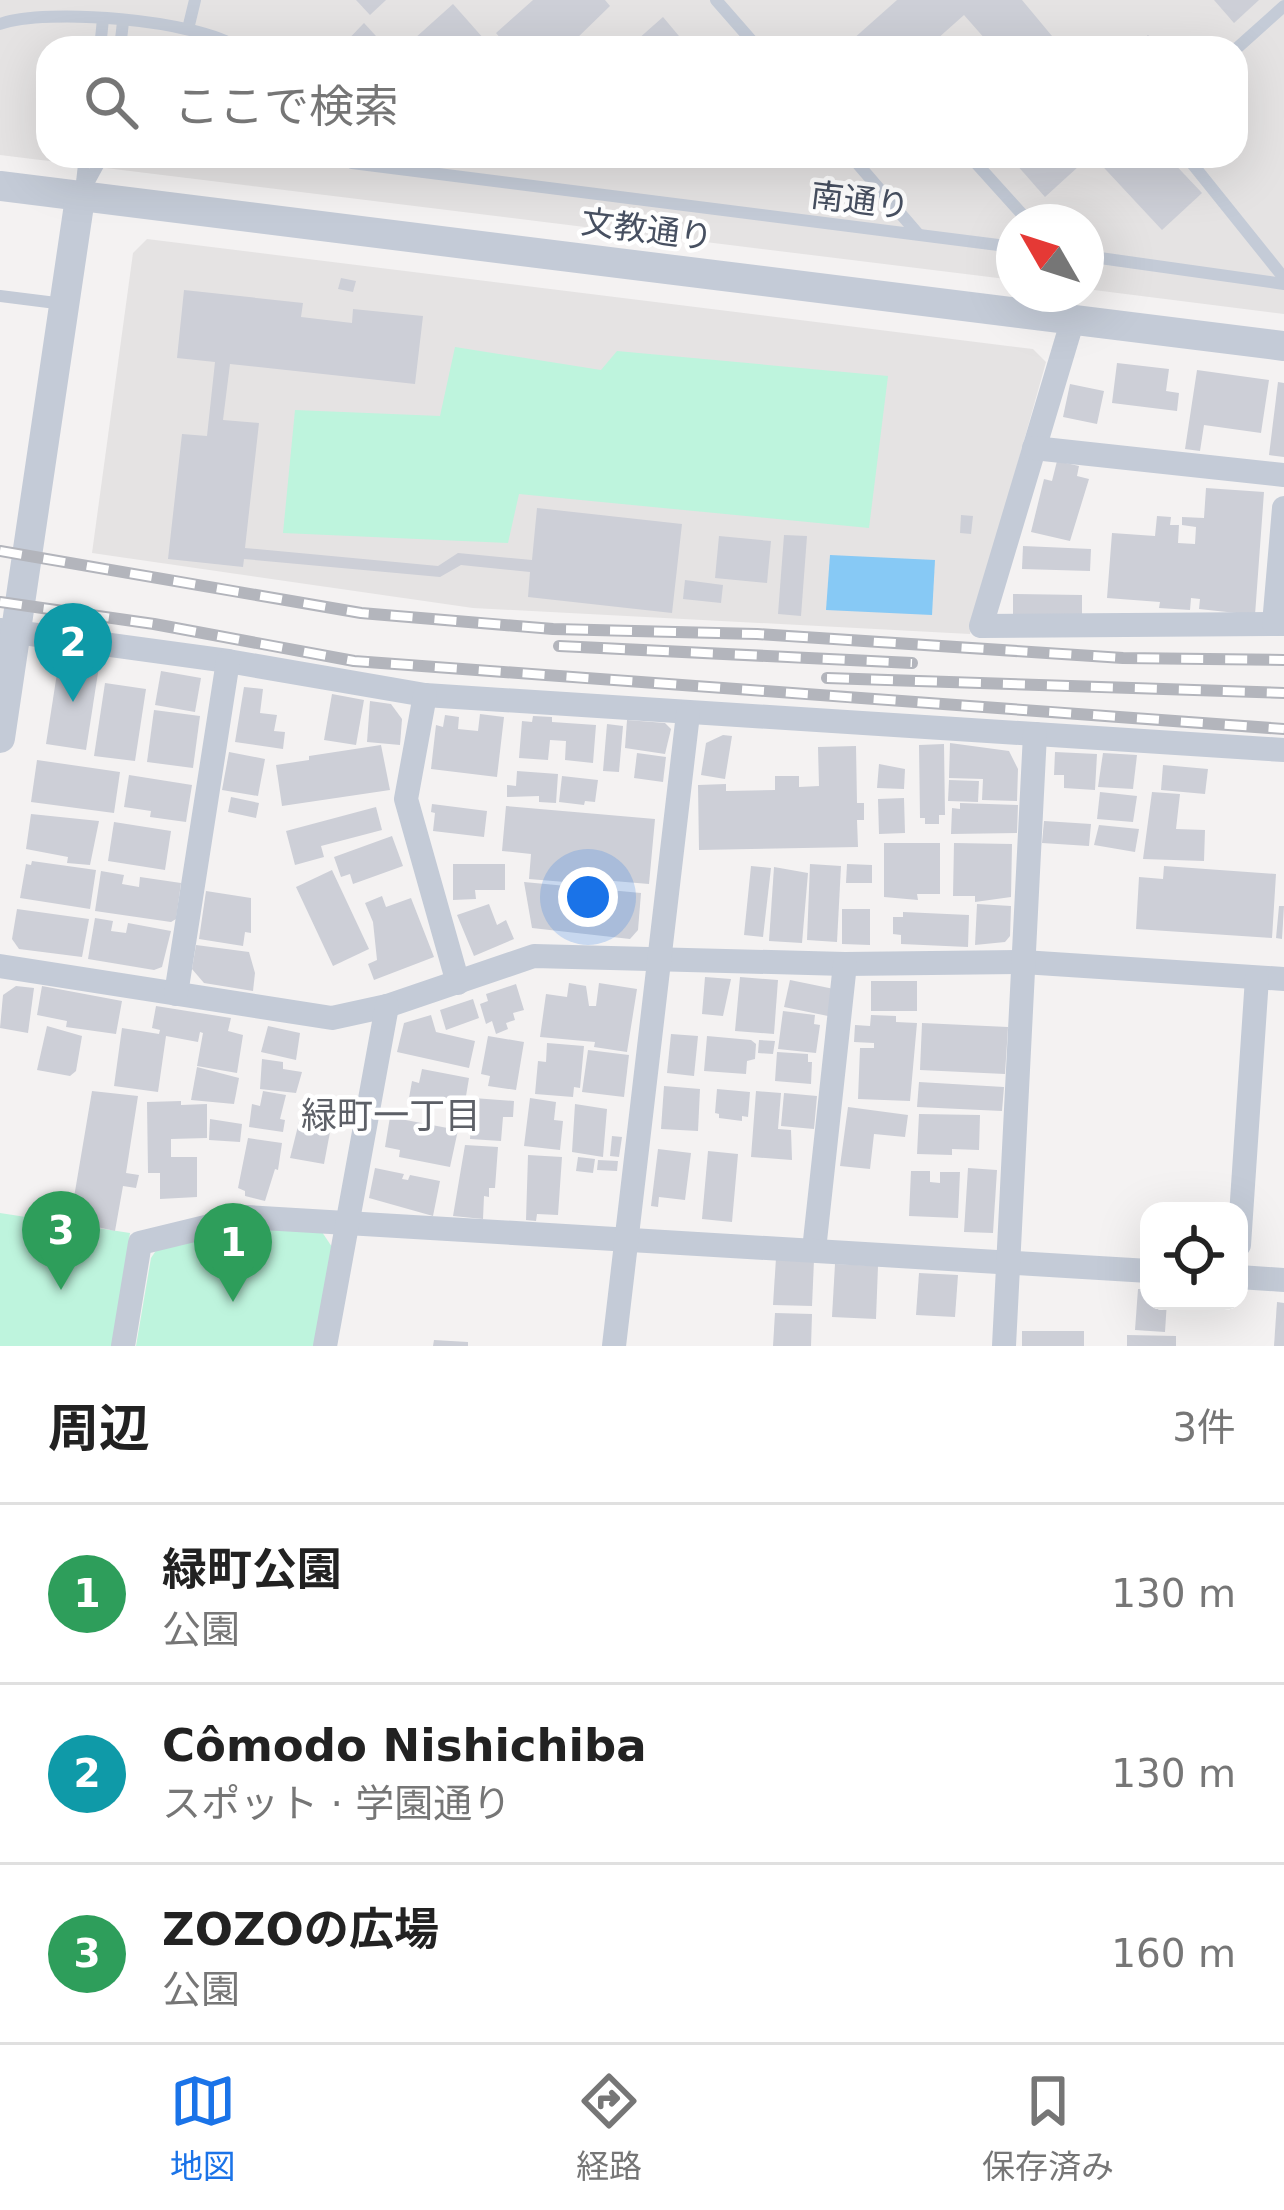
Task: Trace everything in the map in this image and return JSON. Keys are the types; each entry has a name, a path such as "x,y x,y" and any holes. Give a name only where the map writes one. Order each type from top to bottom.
{"street":[{"name":"文教通り","path":"0,186 1284,346"},
{"path":"0,738 8,631 80,198"},
{"path":"1073,319 981,626 1279,624 1284,508"},
{"path":"1034,448 1284,475"},
{"path":"8,631 228,661 425,695 1284,750"},
{"path":"176,994 228,661"},
{"path":"425,695 406,799 458,983"},
{"path":"614,1346 688,714"},
{"path":"1004,1346 1035,734"},
{"path":"0,966 332,1018 387,1006 534,956 845,964 1023,962 1284,980"},
{"path":"814,1250 845,964"},
{"path":"1242,1202 1257,978"},
{"path":"325,1346 387,1006"},
{"path":"123,1346 140,1243 247,1217 1140,1270"},
{"path":"1248,1278 1284,1280"}],"lane":[{"path":"188,29 195,0"},
{"path":"716,0 748,36"},
{"path":"1248,38 1284,7"},
{"path":"0,24 17,17 52,14 218,36"},
{"path":"101,36 103,19"},
{"path":"121,36 123,22"},
{"path":"80,198 84,168"},
{"path":"80,198 99,168"},
{"name":"南通り","path":"391,168 996,245"},
{"path":"861,168 919,235"},
{"path":"980,168 1013,204"},
{"path":"1195,168 1284,281"},
{"path":"1104,258 1284,281"},
{"path":"0,296 65,304"}],"shaded area":[{"path":"0,0 1284,0 1284,314 1104,291 1104,204 996,204 996,278 105,168 1248,168 1248,36 36,36 36,159 0,155"},
{"path":"147,239 1033,349 1046,362 970,634 473,608 92,553 133,253"}],"green space":[{"path":"455,347 601,370 617,351 888,376 869,528 519,494 508,543 283,533 295,410 440,416"},
{"path":"0,1213 130,1233 114,1346 0,1346"},
{"path":"248,1228 322,1232 332,1247 316,1346 136,1346 151,1258 157,1249"}],"water":[{"path":"830,555 935,560 932,615 826,610"}],"building":[{"path":"356,0 386,0 370,15"},
{"path":"533,0 605,0 610,6 579,36 496,33"},
{"path":"897,0 1022,0 1052,36 982,36 964,15 940,36 856,36"},
{"path":"1214,0 1259,0 1234,23"},
{"path":"453,4 481,36 417,36"},
{"path":"663,17 679,36 642,36"},
{"path":"364,23 376,36 352,36"},
{"path":"1020,168 1077,168 1045,197"},
{"path":"1104,168 1178,168 1202,193 1162,230"},
{"path":"341,278 356,281 353,292 338,289"},
{"path":"184,290 303,303 301,317 352,323 353,309 423,316 415,384 230,364 223,420 259,423 245,548 438,566 458,553 532,560 537,508 682,524 672,613 528,597 530,572 461,565 440,577 244,559 243,567 168,559 182,434 207,436 215,362 177,358"},
{"path":"1117,363 1169,369 1166,391 1179,393 1177,411 1112,403"},
{"path":"1197,370 1269,380 1261,433 1204,425 1200,451 1185,449"},
{"path":"1278,382 1284,383 1284,457 1269,455"},
{"path":"1070,384 1104,391 1097,424 1063,417"},
{"path":"1057,461 1079,466 1077,476 1089,479 1070,541 1031,532 1044,479 1052,481"},
{"path":"1206,488 1264,492 1255,615 1199,609 1200,599 1191,598 1190,610 1159,608 1160,602 1107,598 1112,533 1155,536 1157,516 1171,517 1170,525 1179,525 1178,543 1195,544 1196,527 1182,525 1182,517 1204,518"},
{"path":"961,515 973,516 971,534 960,533"},
{"path":"784,535 807,536 801,616 778,614"},
{"path":"719,536 771,541 767,583 715,578"},
{"path":"1023,546 1091,549 1090,571 1022,569"},
{"path":"685,580 723,585 721,603 683,599"},
{"path":"1013,594 1082,595 1082,619 1013,619"},
{"path":"60,654 100,660 86,750 46,744"},
{"path":"161,671 201,678 195,712 155,705"},
{"path":"105,683 146,689 135,761 94,756"},
{"path":"244,687 263,689 260,713 277,715 274,731 285,732 283,749 235,742"},
{"path":"332,694 364,700 356,745 324,740"},
{"path":"370,701 391,704 402,719 400,745 367,742"},
{"path":"154,710 200,716 193,768 147,762"},
{"path":"480,714 504,717 497,777 431,769 436,725 443,727 445,715 459,717 458,729 478,731"},
{"path":"533,716 596,725 593,763 565,760 566,741 550,740 548,760 519,758 522,721 532,722"},
{"path":"627,720 665,723 671,729 665,754 625,748"},
{"path":"607,724 623,726 619,772 603,771"},
{"path":"732,736 725,779 701,775 706,743"},
{"path":"950,743 1009,751 1018,769 1017,801 982,800 983,779 949,778"},
{"path":"944,744 945,815 939,815 939,824 925,824 925,818 920,818 919,745"},
{"path":"381,745 390,790 282,806 276,765"},
{"path":"856,746 857,803 864,803 864,820 857,820 858,847 699,850 698,785 726,784 726,791 775,790 775,776 799,776 799,787 819,786 818,747"},
{"path":"229,752 265,759 258,796 222,790"},
{"path":"1055,752 1097,754 1095,790 1064,788 1064,775 1054,775"},
{"path":"637,753 666,757 663,782 634,778"},
{"path":"1103,753 1137,755 1133,789 1098,787"},
{"path":"37,760 120,772 114,813 31,802"},
{"path":"879,764 905,769 904,789 877,788"},
{"path":"1163,765 1208,769 1205,794 1161,790"},
{"path":"517,771 558,774 556,803 539,802 539,796 507,797 507,785 516,786"},
{"path":"129,775 192,785 186,822 150,817 151,811 124,807"},
{"path":"562,776 598,780 595,802 559,802"},
{"path":"949,780 979,781 978,802 948,801"},
{"path":"1100,792 1137,796 1133,822 1097,819"},
{"path":"1152,792 1180,794 1176,829 1205,830 1204,861 1143,859"},
{"path":"231,797 259,803 256,818 228,812"},
{"path":"904,798 905,833 879,834 878,799"},
{"path":"960,803 1018,805 1017,833 951,834 952,808 960,809"},
{"path":"432,804 487,811 484,837 433,831"},
{"path":"506,806 655,819 649,884 529,879 531,854 502,851"},
{"path":"376,807 382,830 321,846 324,857 295,865 286,831"},
{"path":"31,814 99,821 90,865 67,863 68,857 26,849"},
{"path":"1044,821 1091,824 1089,846 1042,843"},
{"path":"114,822 171,831 165,870 108,861"},
{"path":"1099,825 1139,829 1135,852 1094,845"},
{"path":"392,836 403,866 353,884 350,874 341,877 334,857"},
{"path":"884,843 940,843 940,894 917,894 918,900 884,897"},
{"path":"954,843 1012,844 1011,897 975,902 975,896 953,896"},
{"path":"26,864 96,870 90,909 20,898"},
{"path":"453,864 505,864 505,890 475,890 476,899 453,900"},
{"path":"810,864 841,866 837,942 807,940"},
{"path":"847,864 872,865 872,883 846,883"},
{"path":"751,866 771,868 763,937 744,935"},
{"path":"1164,866 1276,874 1272,938 1136,929 1139,877 1163,879"},
{"path":"774,867 808,873 802,943 769,941"},
{"path":"332,870 369,949 333,966 296,887"},
{"path":"101,871 124,875 122,884 139,887 140,877 181,883 176,919 95,911"},
{"path":"524,882 641,893 638,930 630,939 532,928"},
{"path":"206,891 251,898 251,933 245,932 243,946 199,939"},
{"path":"382,896 386,907 411,898 434,957 374,980 368,964 377,960 373,922 365,903"},
{"path":"489,904 497,925 506,920 514,939 474,956 457,915"},
{"path":"977,904 1011,906 1010,936 1005,942 975,945"},
{"path":"1279,906 1284,906 1282,939 1276,938"},
{"path":"17,909 89,919 82,957 19,949 12,939"},
{"path":"842,909 870,909 870,945 842,944"},
{"path":"903,912 969,915 968,947 901,944 901,935 893,934 893,917 903,917"},
{"path":"95,918 113,921 111,931 126,933 128,923 171,931 162,967 154,970 88,959"},
{"path":"196,945 249,952 255,973 253,991 204,983 192,969"},
{"path":"705,977 731,979 723,1016 702,1014"},
{"path":"740,977 778,980 774,1034 735,1031"},
{"path":"790,980 834,989 828,1016 784,1007"},
{"path":"871,981 917,981 917,1011 871,1011"},
{"path":"569,983 586,986 589,1006 596,1006 599,983 637,989 627,1052 594,1047 595,1042 540,1037 546,994 567,997"},
{"path":"516,984 524,1010 513,1013 515,1020 506,1023 508,1029 496,1034 492,1021 486,1024 480,1004 488,1001 486,994"},
{"path":"16,986 34,988 28,1033 0,1028 3,995"},
{"path":"42,986 122,1001 116,1034 66,1027 67,1021 37,1015"},
{"path":"473,999 479,1018 446,1030 440,1010"},
{"path":"156,1006 231,1018 228,1031 243,1035 237,1073 197,1066 200,1032 198,1042 166,1036 158,1092 114,1086 122,1028 159,1034 160,1030 152,1028"},
{"path":"783,1011 815,1015 814,1024 820,1025 816,1053 778,1049"},
{"path":"431,1015 436,1032 475,1041 469,1068 397,1052 404,1023"},
{"path":"871,1015 917,1023 910,1101 858,1099 860,1048 874,1048 874,1043 854,1042 855,1025 870,1026"},
{"path":"922,1023 1008,1027 1005,1074 920,1070"},
{"path":"47,1026 82,1036 76,1071 70,1076 37,1070"},
{"path":"268,1026 300,1033 296,1060 261,1052"},
{"path":"671,1034 698,1036 694,1076 667,1073"},
{"path":"488,1036 524,1042 516,1090 488,1086 490,1076 481,1074"},
{"path":"707,1036 756,1044 755,1059 747,1061 746,1074 704,1071"},
{"path":"759,1040 775,1041 773,1054 758,1053"},
{"path":"547,1043 584,1046 580,1088 574,1087 573,1097 535,1094 538,1061 546,1062"},
{"path":"588,1050 629,1055 624,1097 582,1092"},
{"path":"777,1052 808,1054 811,1084 775,1081"},
{"path":"262,1059 283,1062 283,1069 302,1072 296,1093 260,1089"},
{"path":"197,1067 239,1078 234,1104 191,1100"},
{"path":"422,1069 469,1078 464,1108 409,1098 412,1081 419,1083"},
{"path":"919,1082 1004,1087 1002,1111 917,1107"},
{"path":"664,1086 700,1089 698,1131 661,1129"},
{"path":"717,1089 750,1092 748,1117 742,1116 742,1121 719,1118 715,1113"},
{"path":"92,1091 138,1096 126,1173 139,1175 136,1188 123,1186 115,1231 70,1221"},
{"path":"263,1091 286,1095 280,1119 285,1120 283,1132 249,1127 252,1104 260,1106"},
{"path":"756,1091 781,1093 778,1129 791,1130 792,1160 751,1157"},
{"path":"784,1093 817,1096 814,1129 781,1126"},
{"path":"473,1098 514,1101 513,1117 503,1117 501,1141 470,1139"},
{"path":"530,1098 556,1102 554,1120 563,1121 560,1150 524,1146"},
{"path":"181,1101 181,1105 207,1104 207,1138 171,1139 171,1157 197,1157 197,1197 160,1199 160,1173 148,1173 147,1102"},
{"path":"575,1104 607,1109 603,1157 572,1152"},
{"path":"303,1106 334,1111 324,1164 290,1158"},
{"path":"848,1107 908,1115 905,1137 874,1134 870,1169 840,1166"},
{"path":"919,1114 980,1115 979,1150 917,1154"},
{"path":"390,1117 458,1130 450,1167 399,1157 400,1150 385,1147"},
{"path":"210,1119 242,1124 240,1142 209,1140"},
{"path":"612,1136 622,1137 619,1157 610,1156"},
{"path":"248,1138 282,1143 278,1170 265,1201 245,1196 238,1188"},
{"path":"465,1145 498,1147 495,1188 489,1188 489,1197 484,1196 483,1219 453,1216"},
{"path":"658,1149 691,1153 685,1200 659,1197 658,1207 651,1206"},
{"path":"708,1151 738,1154 732,1222 702,1219"},
{"path":"528,1155 562,1157 558,1215 537,1214 536,1221 526,1220"},
{"path":"578,1157 595,1159 593,1173 576,1171"},
{"path":"598,1160 618,1161 617,1171 597,1170"},
{"path":"375,1168 404,1174 402,1179 410,1175 440,1181 433,1216 369,1198"},
{"path":"968,1168 997,1170 993,1233 964,1232"},
{"path":"911,1171 930,1171 930,1182 940,1183 940,1172 960,1172 958,1218 909,1216"},
{"path":"776,1258 814,1260 812,1306 773,1305"},
{"path":"835,1264 878,1266 876,1319 832,1317"},
{"path":"919,1273 958,1275 955,1317 916,1315"},
{"path":"1140,1289 1140,1310 1166,1310 1165,1332 1135,1330"},
{"path":"1277,1302 1284,1303 1284,1346 1274,1346"},
{"path":"775,1313 812,1314 811,1346 773,1346"},
{"path":"1022,1331 1084,1331 1084,1346 1022,1346"},
{"path":"1127,1335 1176,1336 1176,1346 1127,1346"},
{"path":"434,1340 468,1342 468,1346 433,1346"}],"railway":[{"path":"0,551 361,613 553,629 757,634 1123,658 1284,660"},
{"path":"0,602 154,624 354,661 1284,729"},
{"path":"559,646 912,663"},
{"path":"827,678 1284,693"}],"place":[{"name":"Cômodo Nishichiba","path":"73,702"},
{"name":"ZOZOの広場","path":"61,1290"},
{"name":"緑町公園","path":"233,1302"}],"district":[{"name":"緑町一丁目","path":"391,1115"}]}
